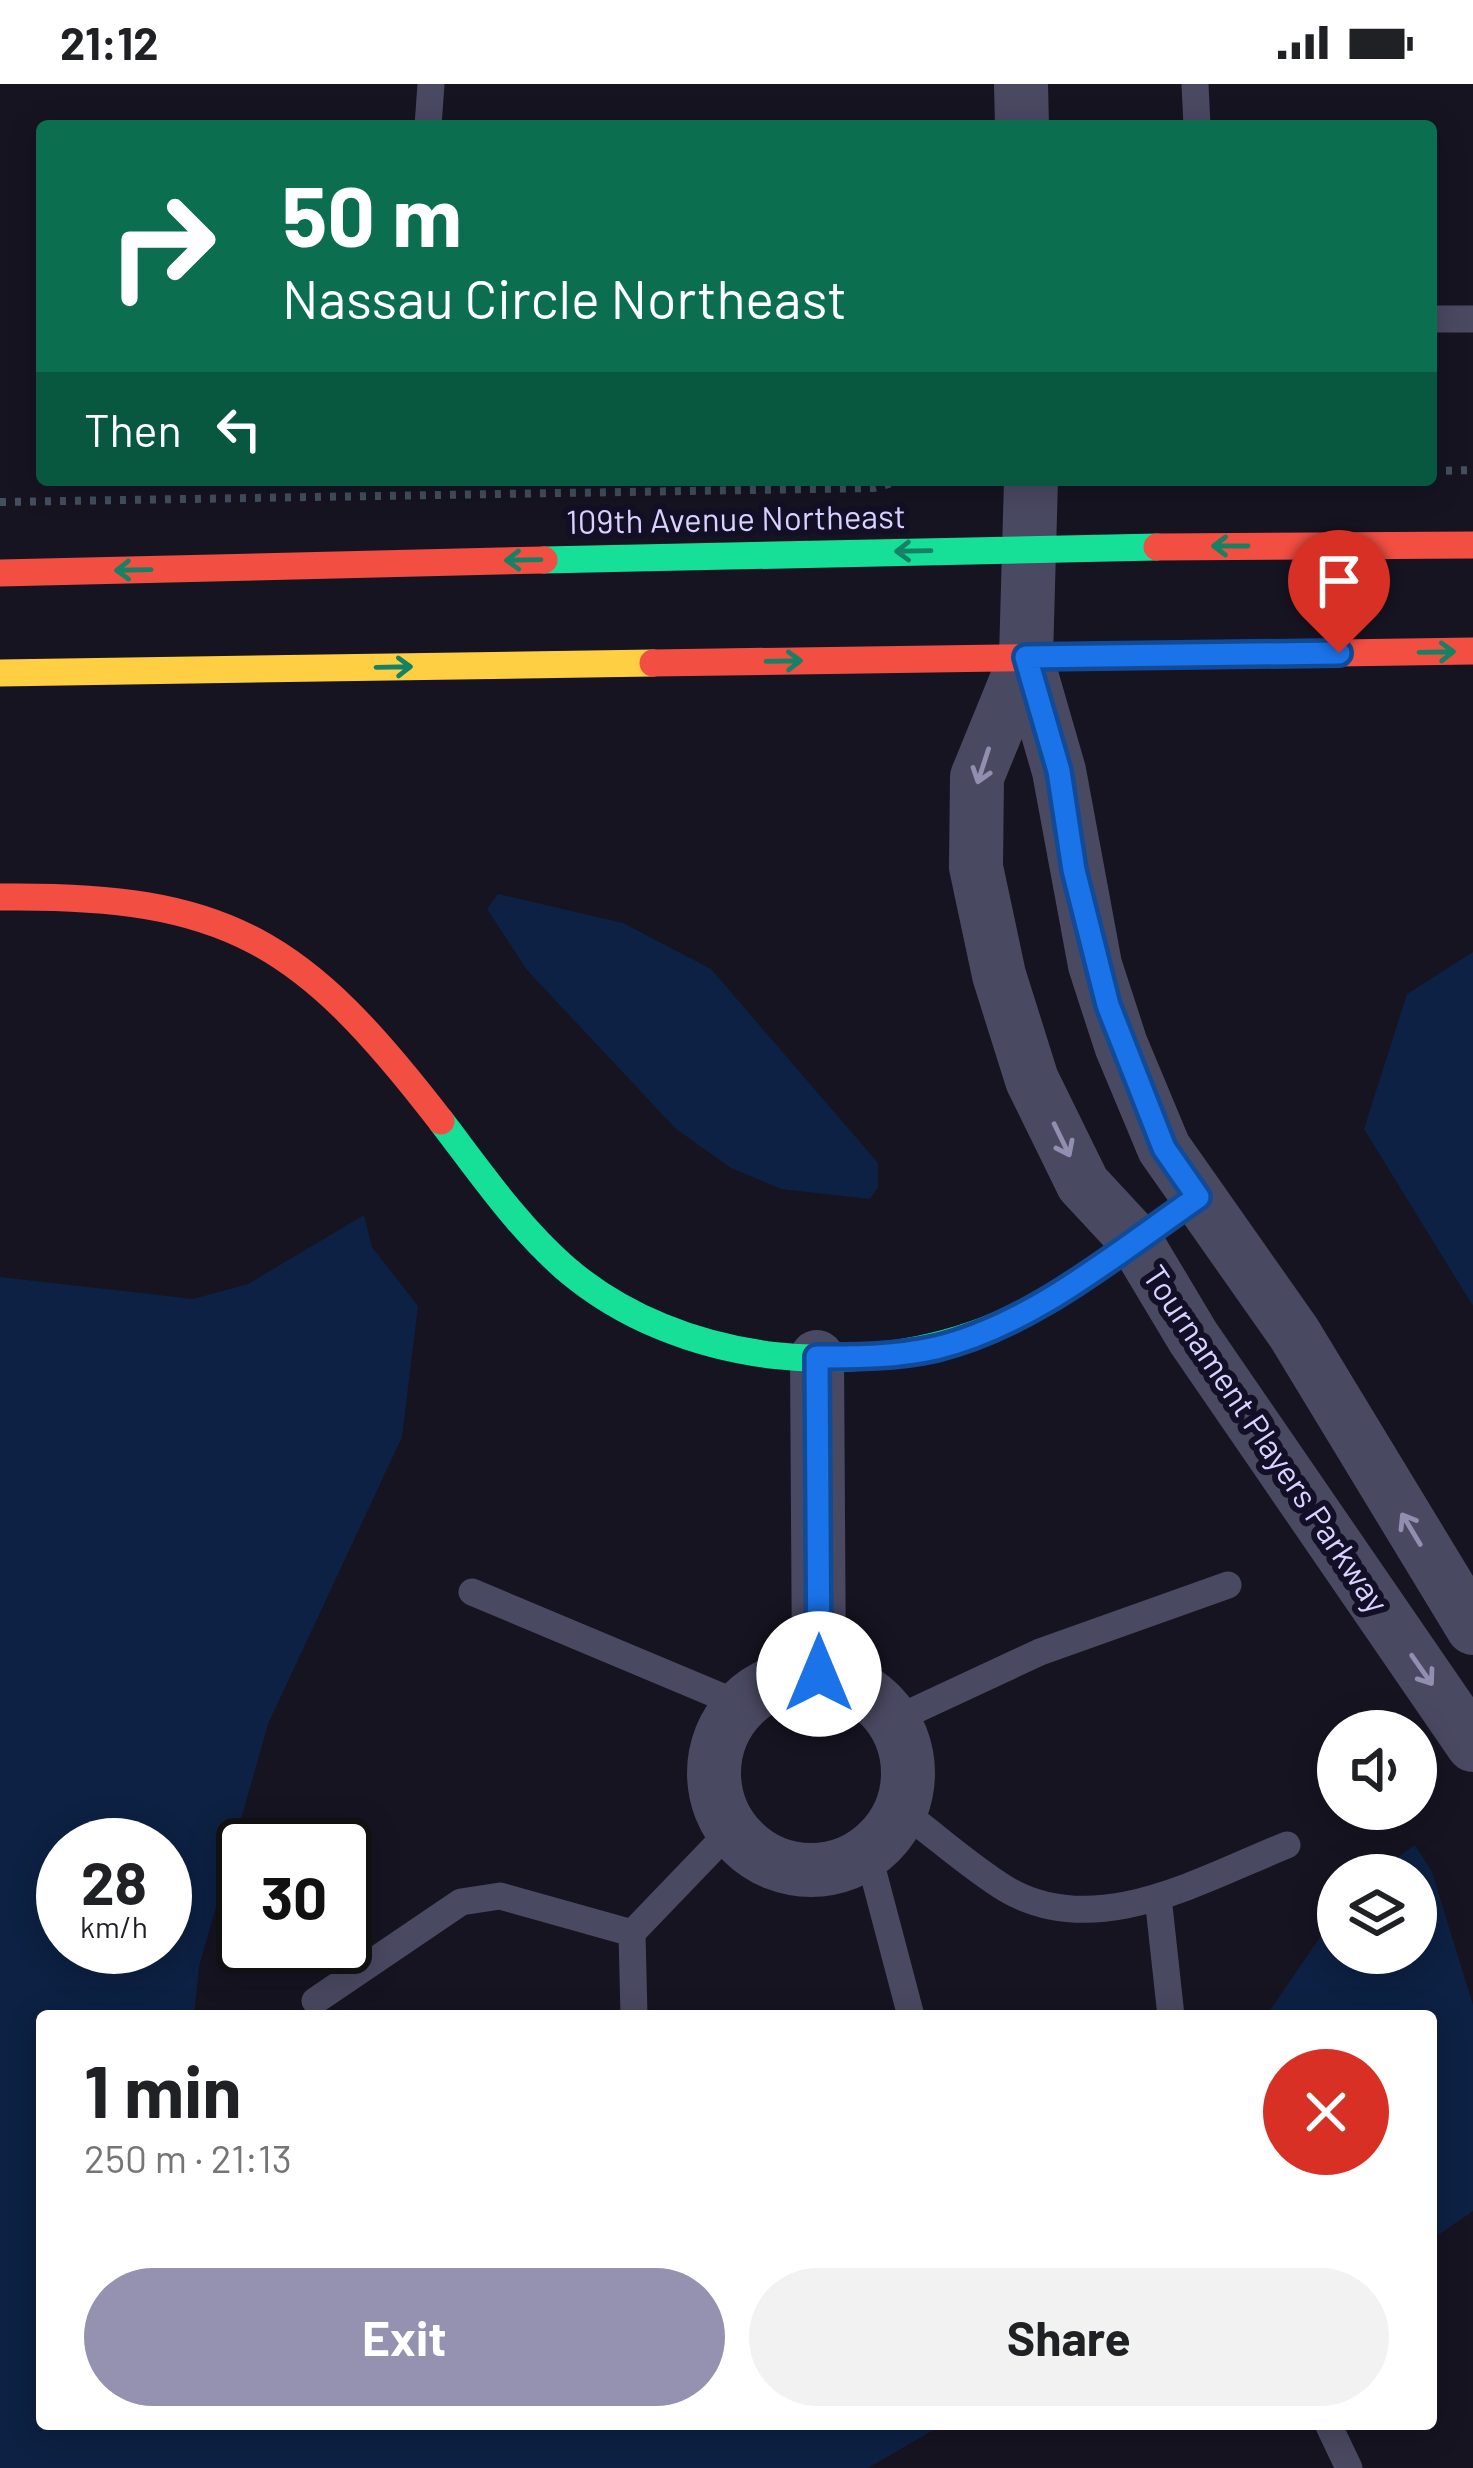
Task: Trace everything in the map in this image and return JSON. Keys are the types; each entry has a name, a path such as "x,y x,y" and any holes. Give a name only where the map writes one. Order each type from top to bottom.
{"main road":[{"name":"109th Avenue Northeast","path":"0,573 1030,548 1473,545"},
{"path":"0,673 1473,651"},
{"path":"0,897 122,896 190,911 255,939 317,983 359,1025 526,1231 592,1286 682,1331 745,1351 883,1357 938,1347 999,1325 1198,1197"}],"street":[{"path":"1021,84 1022,120"},
{"path":"1026,657 1031,486"},
{"name":"Tournament Players Parkway","path":"1026,657 1059,771 1074,870 1108,1005 1164,1148 1294,1333 1473,1628"},
{"name":"Tournament Players Parkway","path":"1026,657 977,777 976,867 999,975 1032,1080 1083,1184 1135,1240 1192,1337 1473,1745"},
{"path":"817,1357 819,1674"},
{"path":"819,1674 871,1694 894,1720 908,1756 909,1786 902,1810 868,1853 832,1869 784,1868 730,1831 714,1792 716,1746 739,1705 765,1685 819,1674"}],"lane":[{"path":"428,120 431,84"},
{"path":"1195,84 1197,120"},
{"path":"1437,319 1473,319"},
{"path":"894,1720 1040,1652 1228,1585"},
{"path":"472,1592 739,1705"},
{"path":"902,1810 1007,1890 1050,1907 1103,1911 1158,1897 1287,1845"},
{"path":"634,2010 632,1933 730,1831"},
{"path":"868,1853 909,2010"},
{"path":"315,2001 460,1902 500,1896 632,1933"},
{"path":"1158,1897 1171,2010"},
{"path":"1331,2430 1348,2468"}],"path":[{"path":"1437,471 1473,470"},
{"path":"0,502 881,486"}],"water":[{"path":"498,894 623,923 711,969 878,1163 878,1187 870,1199 781,1189 731,1168 676,1129 527,970 487,909"},
{"path":"1473,952 1473,1306 1364,1129 1407,994"},
{"path":"364,1215 372,1247 418,1306 402,1437 268,1724 241,1818 216,1818 216,1907 199,1967 195,2010 36,2010 36,2430 934,2430 868,2468 0,2468 0,1277 193,1299 248,1284"},
{"path":"1437,1888 1473,2005 1473,2211 1437,2236 1437,2010 1270,2010 1317,1942 1317,1974 1437,1974"}],"traffic: fast":[{"path":"544,560 1157,547"},
{"path":"441,1121 531,1234 565,1268 611,1301 662,1327 716,1345 773,1355 831,1359 889,1354 945,1343 998,1325 1076,1283 1198,1197"}],"traffic: slow":[{"path":"0,673 653,663"}],"traffic: jam":[{"path":"1157,547 1473,545"},
{"path":"0,573 544,560"},
{"path":"653,663 1473,651"},
{"path":"0,897 79,898 146,906 204,919 255,941 301,971 346,1010 441,1121"}],"route":[{"path":"819,1674 817,1357 883,1357 938,1347 999,1325 1198,1197 1164,1148 1121,1045 1095,965 1059,771 1026,657 1339,653"}]}
